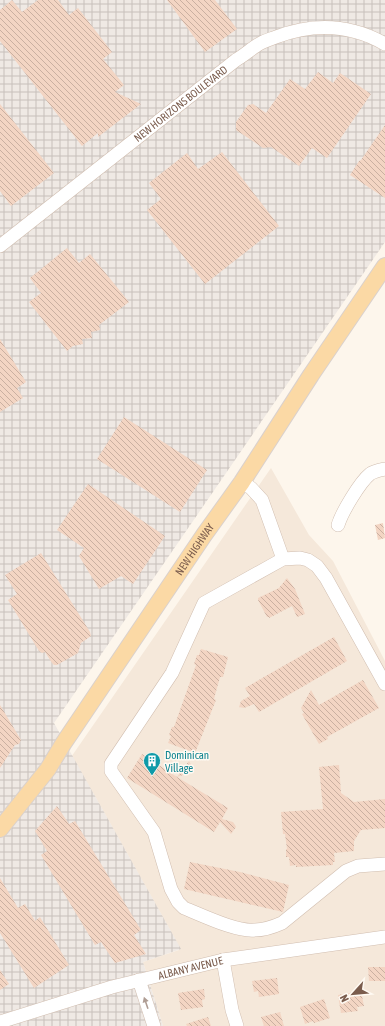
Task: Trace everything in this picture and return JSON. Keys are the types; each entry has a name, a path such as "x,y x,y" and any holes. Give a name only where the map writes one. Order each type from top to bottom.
{"main road":[{"name":"NEW HIGHWAY","path":"0,829 48,769 63,744 204,535 242,482 311,375 385,266"}],"street":[{"name":"NEW HORIZONS BOULEVARD","path":"0,246 231,64 262,42 292,31 318,27 346,30 372,36 385,44"},
{"path":"338,525 342,513 370,474 385,469"},
{"path":"242,482 251,488 262,500 283,559"},
{"path":"385,684 326,578 317,566 308,560 300,558 283,559 204,603 172,673 111,764 111,771 154,832 171,889 178,902 184,908 233,927 253,930 270,928 282,923 346,871 358,866 385,864"},
{"name":"ALBANY AVENUE","path":"0,1022 139,980 223,960 385,937"},
{"path":"223,960 232,1010 237,1026"},
{"path":"139,980 154,1026"}],"shaded area":[{"path":"0,0 385,0 385,242 54,723 181,949 143,962 163,1026 0,1026"},
{"name":"Dominican Village","path":"271,468 309,535 333,561 385,661 385,1026 163,1026 143,962 179,950 175,939 92,791 67,763"}],"building":[{"path":"12,0 22,12 38,0 58,0 69,15 78,8 112,52 103,59 124,85 115,92 141,104 98,137 98,133 82,146 0,41 0,10"},
{"path":"167,0 215,0 237,29 205,52"},
{"path":"318,72 333,83 340,73 371,94 327,158 312,148 299,166 271,147 263,148 236,130 236,122 248,105 253,104 266,113 290,79 305,89"},
{"path":"0,104 54,173 11,206 0,191"},
{"path":"385,125 385,198 350,175"},
{"path":"222,152 279,226 205,284 147,210 161,199 149,183 187,153 198,169"},
{"path":"67,248 79,263 90,254 129,302 99,325 100,330 91,332 92,338 82,339 83,344 73,346 67,351 29,302 41,293 30,278"},
{"path":"0,339 26,382 17,388 23,398 0,412"},
{"path":"124,417 207,470 180,512 97,459"},
{"path":"88,484 165,536 133,584 121,576 99,589 79,556 84,548 57,530"},
{"path":"383,523 385,538 378,540 375,525"},
{"path":"41,553 90,632 91,636 81,643 78,653 57,665 52,663 45,652 42,653 39,651 8,600 17,594 5,575"},
{"path":"287,578 295,589 305,614 297,617 292,606 269,618 267,617 258,598 279,588"},
{"path":"334,637 347,661 259,712 254,704 244,708 239,707 241,701 250,696 245,688"},
{"path":"201,649 228,657 223,677 220,677 214,699 216,700 195,753 168,743 171,736 169,735 172,727 174,727 196,665 194,664 197,655 199,655"},
{"path":"363,680 379,708 327,737 328,739 319,744 302,714 304,713 301,708 311,690 319,705"},
{"path":"0,705 21,740 19,744 15,745 0,768"},
{"path":"142,754 228,808 222,819 233,822 235,825 236,827 231,834 220,822 214,832 127,778"},
{"path":"189,761 193,768 192,772 177,777"},
{"path":"339,765 341,793 354,802 385,799 385,828 361,830 354,841 354,851 334,853 335,862 333,862 333,865 290,866 289,857 286,857 287,849 285,834 283,834 281,812 323,809 319,767"},
{"path":"57,806 69,824 75,821 141,930 134,935 146,954 115,963 101,942 95,945 41,855 47,851 35,831"},
{"path":"190,862 240,872 289,885 283,912 184,889"},
{"path":"0,878 18,908 25,904 35,921 40,917 69,965 34,988 0,933"},
{"path":"368,967 385,967 385,981 369,981"},
{"path":"0,970 9,984 0,990"},
{"path":"277,978 279,994 259,997 258,991 254,992 252,981"},
{"path":"204,989 205,999 202,1000 203,1007 181,1010 178,993"},
{"path":"361,991 364,1006 357,1007 358,1011 341,1013 338,995"},
{"path":"324,999 330,1018 305,1024 300,1007"},
{"path":"280,1012 284,1026 264,1026 261,1017"},
{"path":"208,1017 211,1026 187,1026 186,1024"}],"place":[{"name":"Dominican Village","path":"152,776"}]}
